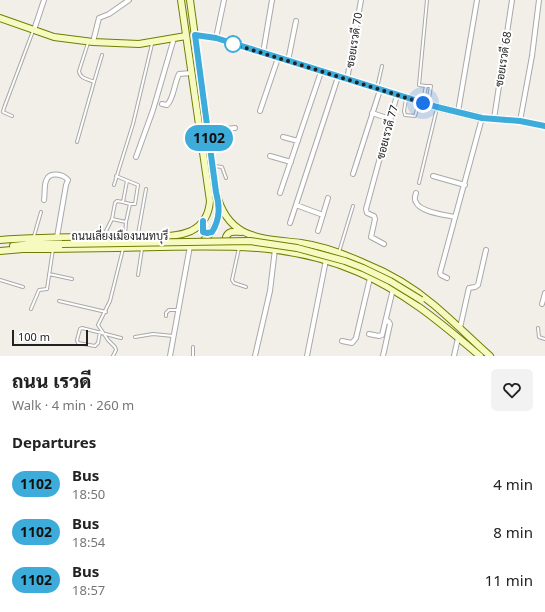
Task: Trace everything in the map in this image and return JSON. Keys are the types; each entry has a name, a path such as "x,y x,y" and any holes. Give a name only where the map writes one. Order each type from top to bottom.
{"main road":[{"path":"181,0 210,201 209,209 203,221 203,232 212,232"},
{"path":"190,0 219,204 219,219 212,232 198,246"},
{"path":"0,18 54,37 91,41 127,44 153,42 186,36"},
{"path":"195,35 216,38 437,107 482,118 520,121 545,126"},
{"path":"219,204 228,221 241,232"},
{"name":"ถนนเลี่ยงเมืองนนทบุรี","path":"0,240 57,237 174,236 193,230 203,221"},
{"path":"238,247 227,240 227,234 230,232 241,232 259,237 340,250 394,278 416,292 434,305 490,356"},
{"path":"0,248 32,244 250,241 297,248 345,261 390,281 444,314"},
{"name":"ถนนเลี่ยงเมืองนนทบุรี","path":"0,251 198,246 275,249 298,253 326,260 354,270 393,289 423,309 480,356"}],"street":[{"path":"34,30 44,0"},
{"path":"91,41 99,18 109,14 129,0"},
{"path":"216,38 224,0"},
{"path":"263,53 272,0"},
{"name":"ซอยเรวดี 70","path":"348,80 360,0"},
{"path":"458,112 477,0"},
{"name":"ซอยเรวดี 68","path":"494,119 512,0"},
{"path":"520,121 532,56 539,0"},
{"path":"288,61 296,21"},
{"path":"136,157 153,110 174,38"},
{"path":"260,111 278,58"},
{"path":"280,193 321,72"},
{"path":"162,104 167,105 170,102 179,74 191,73"},
{"path":"290,223 338,77"},
{"path":"353,174 378,89"},
{"name":"ซอยเรวดี 77","path":"384,244 371,237 375,219 374,216 368,214 366,210 397,95"},
{"path":"372,113 390,119"},
{"path":"447,278 441,275 440,272 482,118"},
{"path":"208,131 235,128"},
{"path":"283,137 298,141"},
{"path":"270,156 291,162"},
{"path":"44,200 46,180 49,176 55,174 68,180 57,237"},
{"path":"433,176 464,185"},
{"path":"416,193 415,201 420,207 425,210 455,217"},
{"path":"318,231 328,198"},
{"path":"296,205 323,215"},
{"path":"170,356 190,246"},
{"path":"255,356 270,291 275,249"},
{"path":"459,329 468,290 478,285 486,250"},
{"path":"307,356 326,260"},
{"path":"342,341 352,343 356,338 370,278"},
{"path":"369,334 381,336 393,289"},
{"path":"542,304 545,293"},
{"path":"383,356 390,324 386,320"},
{"path":"454,356 458,338"}],"lane":[{"path":"406,98 404,111 405,115 415,116 431,86 419,85 428,0"},
{"path":"12,116 3,112 4,108 34,30"},
{"path":"91,41 79,71 81,77 94,82"},
{"path":"114,185 133,124 153,42"},
{"path":"77,142 102,55"},
{"path":"378,89 382,66"},
{"path":"423,103 426,86"},
{"path":"419,183 437,107"},
{"path":"213,166 222,167 226,178"},
{"path":"104,236 112,219 115,203 123,202 134,205 135,203 138,185 116,176"},
{"path":"123,202 127,180"},
{"path":"137,236 146,189"},
{"path":"125,236 130,204"},
{"path":"340,250 353,206"},
{"path":"34,238 42,212"},
{"path":"112,219 126,222"},
{"path":"138,275 143,247"},
{"path":"238,247 232,280 234,283 246,287"},
{"path":"114,356 116,350 115,347 102,333 98,326 110,301 123,248"},
{"path":"31,309 39,290 47,290 53,249"},
{"path":"49,274 72,279"},
{"path":"0,280 23,287"},
{"path":"59,301 106,312"},
{"path":"166,316 166,313 169,310 178,310"},
{"path":"102,333 98,343 95,346 78,343 77,340 80,329 82,328 102,333 121,338"},
{"path":"538,328 539,337 545,339"},
{"path":"134,337 153,334 173,336"},
{"path":"193,346 193,356"}],"bus line":[{"name":"1102","path":"203,221 203,232 212,232 219,219 219,204 216,192 195,35 216,38 321,72 471,116 520,121 545,126"}],"route":[{"path":"233,44 423,103"}]}
